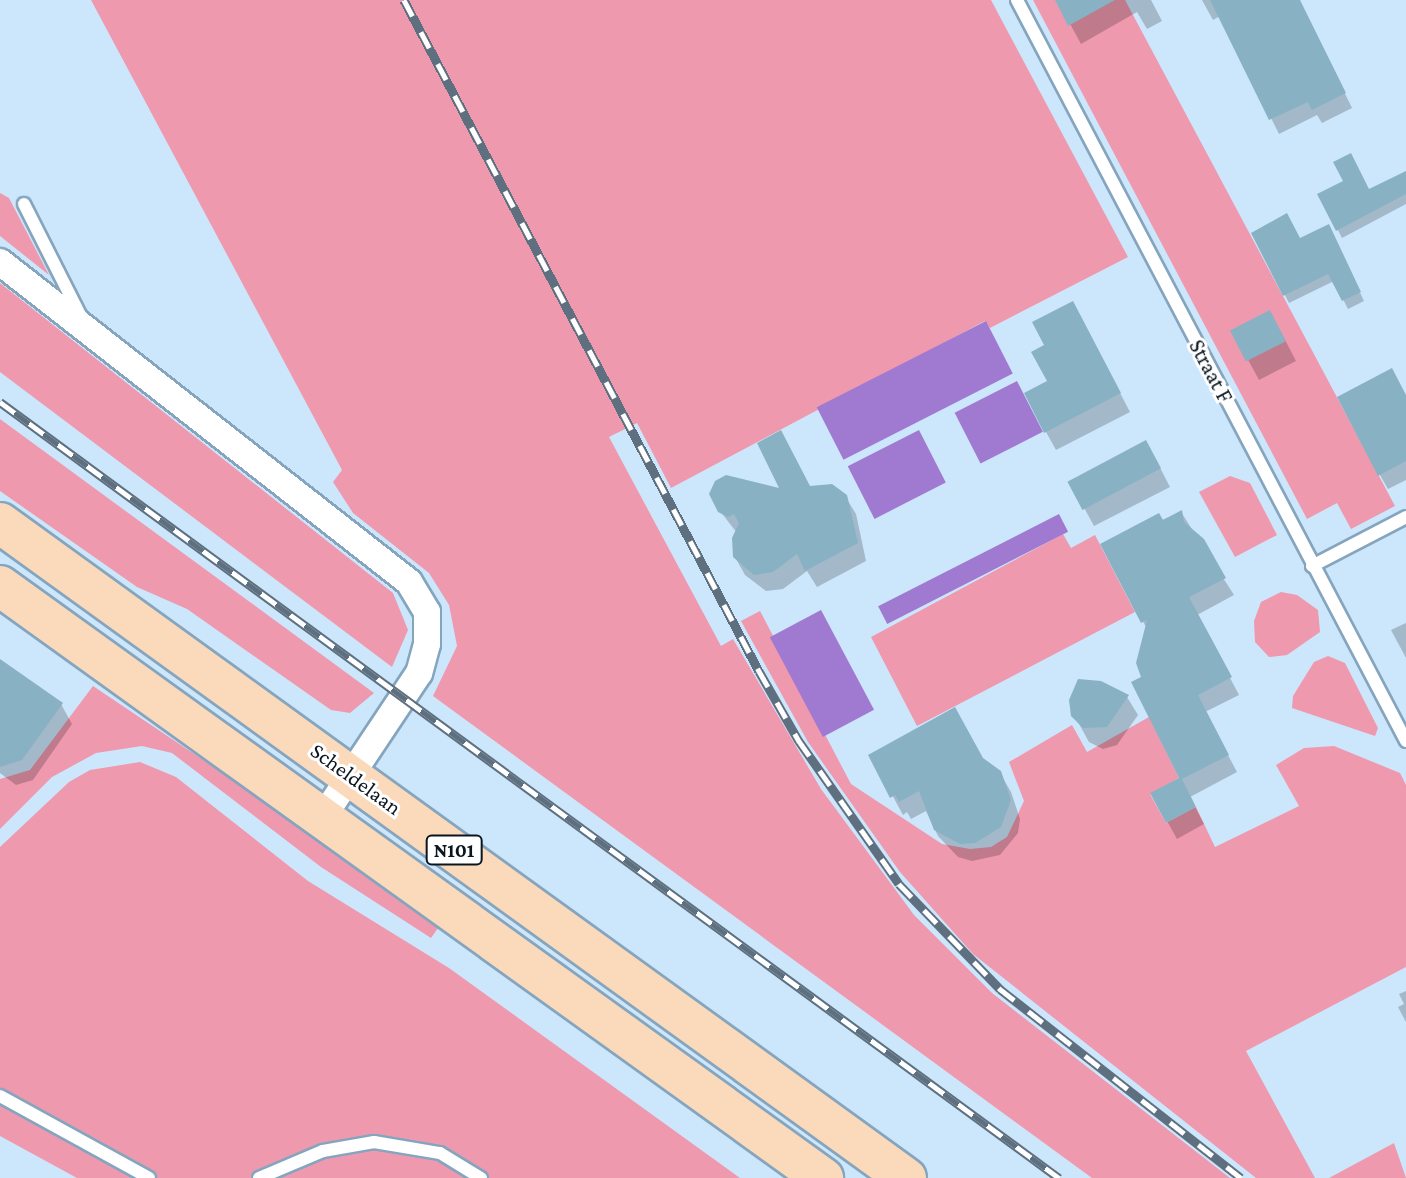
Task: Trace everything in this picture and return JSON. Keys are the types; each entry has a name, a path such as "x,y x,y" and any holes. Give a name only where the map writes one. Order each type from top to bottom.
{"main road":[{"name":"Scheldelaan","path":"0,523 906,1178"},
{"name":"N101","path":"0,586 823,1178"}],"street":[{"path":"0,262 409,582 427,612 427,644 419,673 323,817"}],"lane":[{"name":"Straat F","path":"1017,0 1406,741"},
{"path":"24,204 88,330"},
{"path":"1312,566 1406,517"},
{"path":"0,1096 149,1178"},
{"path":"259,1178 323,1151 374,1142 440,1153 481,1178"}],"shaded area":[{"path":"91,0 991,0 1128,257 990,328 985,321 671,488 637,423 609,437 721,646 733,639 821,789 914,915 992,993 1230,1178 1092,1178 433,696 457,646 449,605 429,573 353,513 333,482 342,470"},
{"path":"1033,0 1125,0 1395,506 1351,529 1337,503 1307,519"},
{"path":"0,193 9,198 49,275 0,236"},
{"path":"0,283 393,593 408,630 392,667 0,372"},
{"path":"986,321 1013,374 843,460 817,407"},
{"path":"1017,381 1043,432 981,464 955,413"},
{"path":"0,419 374,693 350,713 331,710 187,609 137,587 0,491"},
{"path":"919,430 946,483 875,519 848,466"},
{"path":"1230,476 1250,483 1277,535 1235,557 1199,492"},
{"path":"1059,514 1068,532 887,624 878,606"},
{"path":"1063,534 1071,548 1095,535 1135,612 917,726 871,637"},
{"path":"1281,592 1297,595 1318,610 1320,632 1287,655 1269,657 1255,642 1254,621 1261,602"},
{"path":"821,610 874,710 823,737 770,637"},
{"path":"760,611 851,784 942,844 970,849 991,847 1007,837 1024,801 1009,762 1072,725 1087,752 1149,717 1179,778 1150,794 1166,823 1196,807 1215,847 1299,806 1276,765 1304,748 1334,746 1400,773 1406,785 1406,967 1246,1051 1315,1178 1256,1178 973,954 900,872 808,742 741,621"},
{"path":"1328,656 1345,663 1378,728 1375,736 1292,708 1293,696 1314,662"},
{"path":"93,686 443,921 431,938 321,867 172,753 142,746 96,753 52,777 0,829 0,779 30,770"},
{"path":"140,762 176,777 308,881 449,968 740,1178 77,1178 0,1136 0,847 69,782 90,770"},
{"path":"1394,1143 1406,1178 1329,1178"}],"building":[{"path":"1055,0 1115,0 1068,26"},
{"path":"1210,0 1300,0 1346,93 1312,110 1308,102 1269,120"},
{"path":"1351,153 1369,189 1406,171 1406,194 1336,231 1317,194 1343,181 1333,162"},
{"path":"1287,213 1300,238 1329,224 1361,292 1342,301 1328,274 1283,296 1251,233"},
{"path":"1073,301 1121,393 1044,433 1024,393 1047,381 1031,352 1044,345 1032,322"},
{"path":"1270,310 1286,341 1246,362 1230,330"},
{"path":"1392,368 1406,395 1406,461 1378,476 1337,397"},
{"path":"781,430 810,486 832,484 847,495 858,543 805,571 797,554 773,572 754,575 733,557 732,538 739,523 734,514 728,517 718,512 709,494 715,481 726,475 779,488 757,443"},
{"path":"1146,440 1161,468 1082,510 1067,482"},
{"path":"1182,510 1184,522 1204,539 1226,578 1189,597 1232,677 1198,695 1229,755 1182,779 1196,807 1166,823 1150,793 1179,778 1131,682 1141,677 1136,663 1147,620 1141,623 1100,544 1159,513 1163,520"},
{"path":"0,659 63,703 22,760 0,767"},
{"path":"1078,679 1101,681 1129,695 1107,727 1083,728 1071,716 1069,700"},
{"path":"955,707 983,758 1001,771 1011,800 1001,827 975,843 960,844 934,830 919,791 899,802 895,795 890,798 868,755"}],"railway":[{"path":"404,0 759,671 799,741 899,884 1000,989 1241,1178"},
{"path":"0,402 1059,1178"}]}
